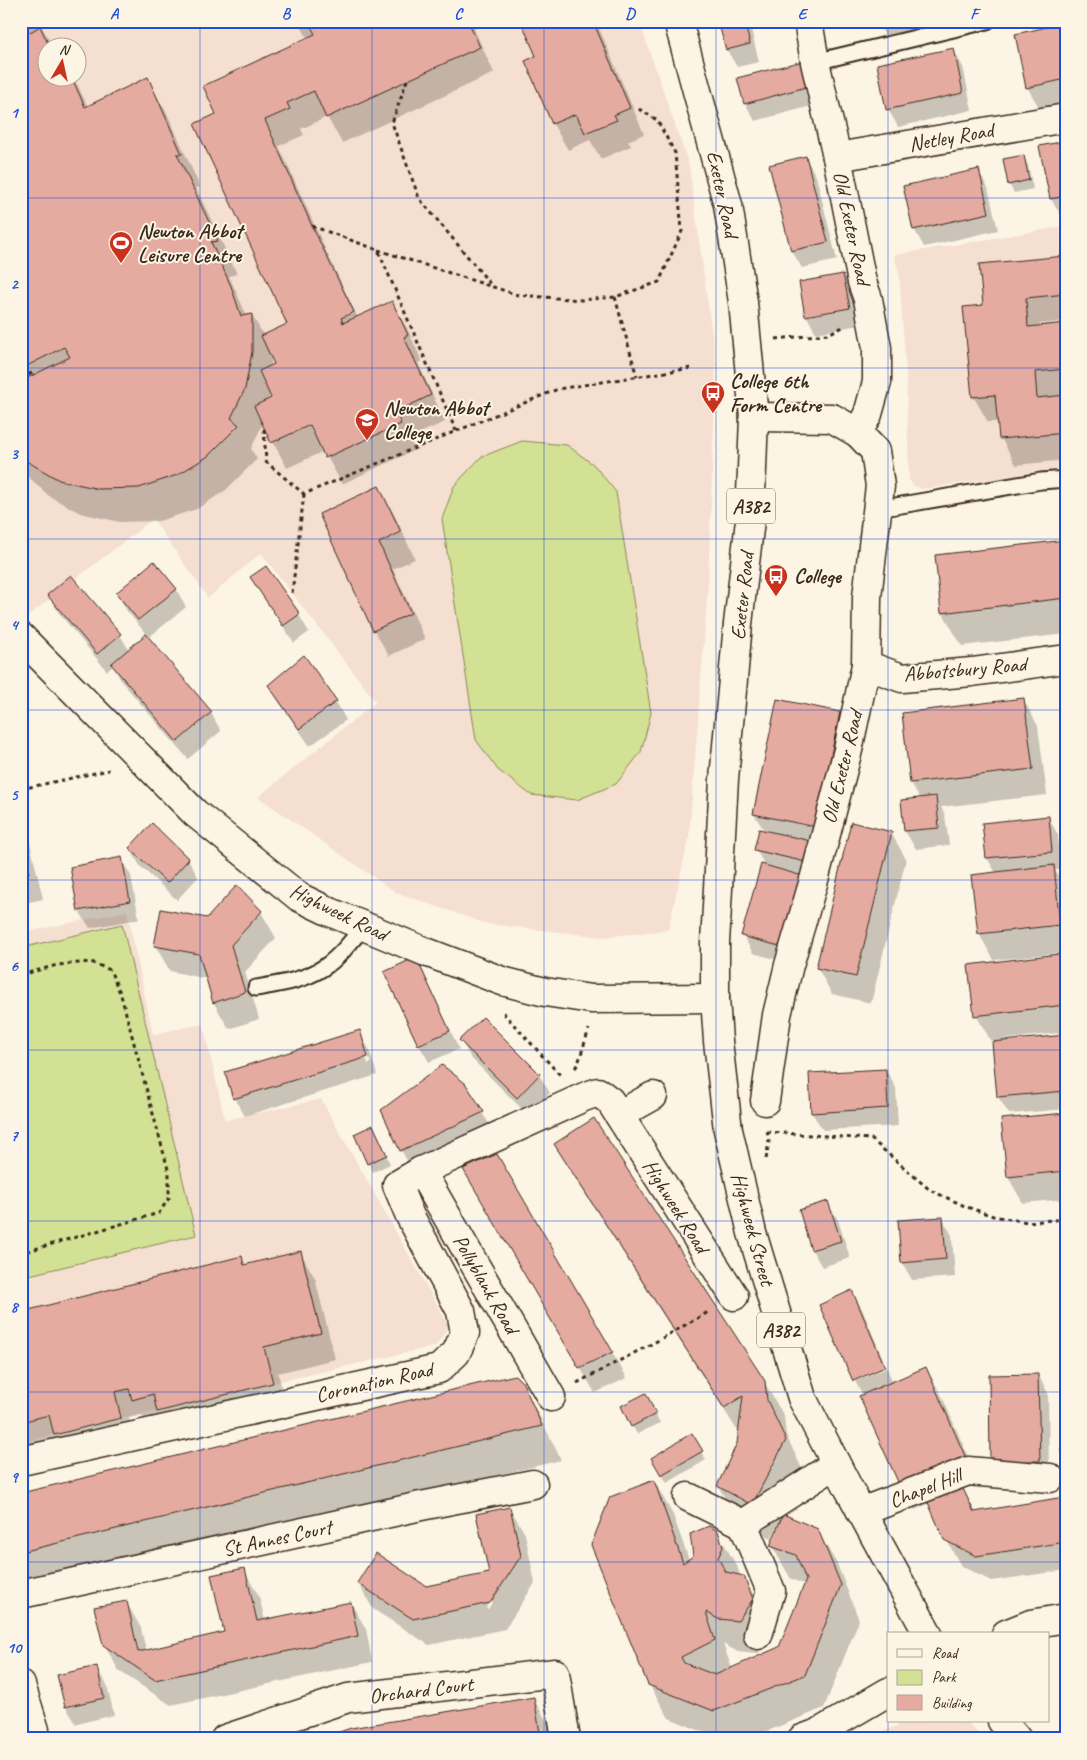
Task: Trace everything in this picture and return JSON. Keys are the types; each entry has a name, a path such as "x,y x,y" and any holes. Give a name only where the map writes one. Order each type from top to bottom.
{"street":[{"name":"Exeter Road","path":"678,21 728,205 742,302 754,417 750,520 738,624 724,779 715,943 715,998"},
{"name":"Old Exeter Road","path":"808,21 815,62 877,348 877,382 868,414 858,433"},
{"name":"Netley Road","path":"837,157 1066,118"},
{"name":"Old Exeter Road","path":"754,417 832,418 858,433 875,451 880,486 867,597 866,665 848,750 814,880 788,966 777,1016 765,1102"},
{"name":"Highweek Road","path":"21,637 195,813 299,897 426,952 502,981 545,992 592,999 715,998"},
{"name":"Abbotsbury Road","path":"866,665 902,678 972,672 1066,659"},
{"name":"Highweek Street","path":"715,998 728,1130 752,1233 802,1398 861,1512 927,1632"},
{"name":"Highweek Road","path":"574,1088 598,1092 610,1101 734,1296"},
{"name":"Coronation Road","path":"21,1461 440,1369 456,1353 465,1333 461,1311 410,1216 397,1184 574,1088"},
{"path":"619,1116 653,1096"},
{"name":"Pollyblank Road","path":"422,1170 551,1397"},
{"path":"743,1524 836,1464"},
{"name":"Chapel Hill","path":"861,1512 968,1471 1050,1478"},
{"name":"St Annes Court","path":"21,1594 421,1506 533,1484"},
{"path":"688,1497 743,1524 771,1591 758,1635"},
{"path":"1011,1632 1031,1624 1066,1618"},
{"name":"Orchard Court","path":"226,1739 348,1698 555,1673 566,1739"},
{"path":"21,1685 33,1735"},
{"path":"802,1739 818,1733 887,1693"},
{"path":"1003,1722 1017,1739"}],"lane":[{"path":"815,62 987,21"},
{"path":"878,508 1041,481 1066,479"},
{"path":"256,988 291,982 323,968 340,953 364,926"}],"path":[{"path":"407,80 392,123 419,198 492,287"},
{"path":"312,226 378,250 518,295 582,300 615,297 659,282 682,231 675,154 657,120 638,108"},
{"path":"378,250 456,431"},
{"path":"615,297 637,377"},
{"path":"775,340 828,334"},
{"path":"304,494 558,389 691,368"},
{"path":"21,378 34,372"},
{"path":"264,429 266,462 304,494"},
{"path":"292,593 304,494"},
{"path":"21,789 144,762"},
{"path":"21,975 57,965 91,962 110,970 121,995 168,1173 169,1198 159,1213 21,1253"},
{"path":"502,981 501,1002 505,1015 574,1088"},
{"path":"571,1072 578,1064 589,1030"},
{"path":"728,1130 871,1139 930,1190 968,1207 993,1216 1028,1222 1066,1219"},
{"path":"551,1397 657,1341 734,1296"},
{"path":"1063,1442 1064,1432 1066,1431"}],"shaded area":[{"name":"Newton Abbot College","path":"21,21 639,21 689,165 716,364 708,586 689,838 668,930 603,937 487,924 395,892 258,797 376,702 261,553 208,598 153,519 28,616 21,609"},
{"path":"1066,226 1066,468 922,489 913,485 909,480 906,372 899,273 894,255"},
{"path":"127,911 153,1034 203,1024 225,1120 321,1099 449,1326 436,1346 273,1383 157,1412 121,1418 21,1443 21,933"},
{"path":"906,1722 967,1722 984,1739 866,1739"}],"green space":[{"path":"522,441 567,445 594,465 616,492 651,713 641,752 616,784 577,800 531,795 498,770 476,740 442,519 454,486 481,457"},
{"path":"122,924 196,1235 21,1277 21,948"}],"building":[{"name":"Newton Abbot Leisure Centre","path":"21,21 29,33 40,26 45,38 38,38 38,88 76,88 85,107 148,77 182,154 177,154 218,241 211,242 231,286 241,316 252,314 252,352 245,389 231,418 239,425 207,457 177,475 139,488 99,489 59,480 21,456 21,381 70,357 64,347 21,369"},
{"path":"308,21 468,21 480,47 326,118 314,91 287,103 290,109 265,120 312,226 354,312 341,318 343,323 392,301 408,335 404,337 431,395 396,412 401,424 325,458 310,425 271,443 254,406 271,398 259,371 274,364 261,336 287,324 194,124 216,114 203,86 315,34"},
{"path":"521,21 593,21 630,108 614,115 617,120 585,133 576,114 552,124 525,61 536,56"},
{"path":"718,21 744,21 750,44 726,50"},
{"path":"876,21 899,21 877,27"},
{"path":"1066,23 1066,79 1026,88 1015,34"},
{"path":"954,48 963,93 886,110 877,64"},
{"path":"803,61 810,86 744,104 737,78"},
{"path":"1066,141 1066,196 1050,199 1039,146"},
{"path":"1024,155 1029,180 1008,185 1003,159"},
{"path":"806,156 828,242 791,251 769,165"},
{"path":"979,169 989,213 913,230 903,186"},
{"path":"1066,256 1066,294 1026,298 1028,327 1066,323 1066,369 1035,372 1037,398 1066,395 1066,433 999,439 995,395 972,397 963,307 983,305 979,264"},
{"path":"843,274 850,308 805,316 799,282"},
{"path":"379,486 401,532 379,543 411,613 373,631 319,514"},
{"path":"1066,540 1066,598 941,613 935,555"},
{"path":"154,561 177,589 138,620 116,593"},
{"path":"266,566 300,614 283,626 250,577"},
{"path":"71,575 121,634 97,654 47,595"},
{"path":"146,634 212,712 177,742 111,664"},
{"path":"304,655 337,701 299,729 268,685"},
{"path":"1024,698 1033,769 910,783 902,713"},
{"path":"777,699 840,712 816,827 753,814"},
{"path":"936,796 939,828 904,831 901,800"},
{"path":"1049,816 1052,852 986,858 982,823"},
{"path":"851,822 892,832 856,977 816,968"},
{"path":"152,823 189,859 167,883 129,848"},
{"path":"759,829 815,842 810,863 754,850"},
{"path":"21,839 29,873 21,875"},
{"path":"122,857 130,901 78,911 70,867"},
{"path":"761,864 806,877 787,948 741,936"},
{"path":"1054,865 1060,925 978,934 971,875"},
{"path":"237,885 262,911 231,945 245,992 213,1003 199,954 154,946 161,909 207,918"},
{"path":"1059,954 1065,1005 974,1016 968,965"},
{"path":"416,957 450,1031 418,1045 384,972"},
{"path":"483,1017 540,1074 517,1098 459,1040"},
{"path":"360,1030 368,1057 233,1099 225,1072"},
{"path":"1066,1035 1066,1091 997,1097 992,1042"},
{"path":"442,1065 465,1083 484,1112 400,1151 381,1110"},
{"path":"886,1069 888,1108 811,1113 809,1073"},
{"path":"1066,1113 1066,1171 1007,1177 1001,1119"},
{"path":"594,1118 765,1381 767,1400 786,1440 752,1505 717,1486 737,1443 743,1396 724,1408 554,1144"},
{"path":"373,1125 387,1155 367,1164 354,1134"},
{"path":"497,1154 613,1352 579,1368 463,1169"},
{"path":"828,1201 841,1241 811,1250 799,1210"},
{"path":"943,1217 946,1259 901,1263 898,1220"},
{"path":"1066,1239 1066,1282 1061,1240"},
{"path":"301,1251 321,1333 264,1347 273,1383 157,1412 153,1394 132,1400 129,1389 115,1392 121,1418 54,1435 49,1415 21,1422 21,1312 242,1256 244,1265"},
{"path":"852,1290 885,1367 853,1381 819,1305"},
{"path":"926,1367 965,1456 899,1484 859,1396"},
{"path":"1038,1374 1040,1461 990,1462 989,1375"},
{"path":"515,1375 523,1383 542,1426 21,1552 21,1493"},
{"path":"646,1393 656,1414 631,1427 621,1406"},
{"path":"692,1433 703,1451 661,1475 651,1458"},
{"path":"958,1478 974,1512 1064,1497 1066,1542 976,1556 944,1540 924,1493"},
{"path":"654,1480 683,1563 693,1556 690,1534 709,1526 718,1531 723,1547 718,1558 726,1572 744,1576 753,1599 738,1621 718,1619 706,1612 715,1640 681,1657 684,1663 715,1675 779,1647 806,1580 796,1555 770,1546 783,1514 818,1529 841,1585 805,1675 714,1711 648,1685 591,1545 610,1497"},
{"path":"510,1507 521,1556 490,1603 413,1619 357,1583 376,1553 426,1586 489,1573 476,1514"},
{"path":"245,1568 257,1621 351,1602 358,1636 155,1680 103,1645 94,1607 127,1601 138,1652 224,1632 211,1575"},
{"path":"97,1666 104,1698 65,1707 57,1675"},
{"path":"534,1697 541,1739 319,1739 351,1728"},
{"path":"945,1732 947,1739 925,1739"}],"place":[{"name":"Newton Abbot Leisure Centre","path":"121,264"},
{"name":"College 6th Form Centre","path":"713,414"},
{"name":"Newton Abbot College","path":"367,441"},
{"name":"College","path":"776,597"}]}
